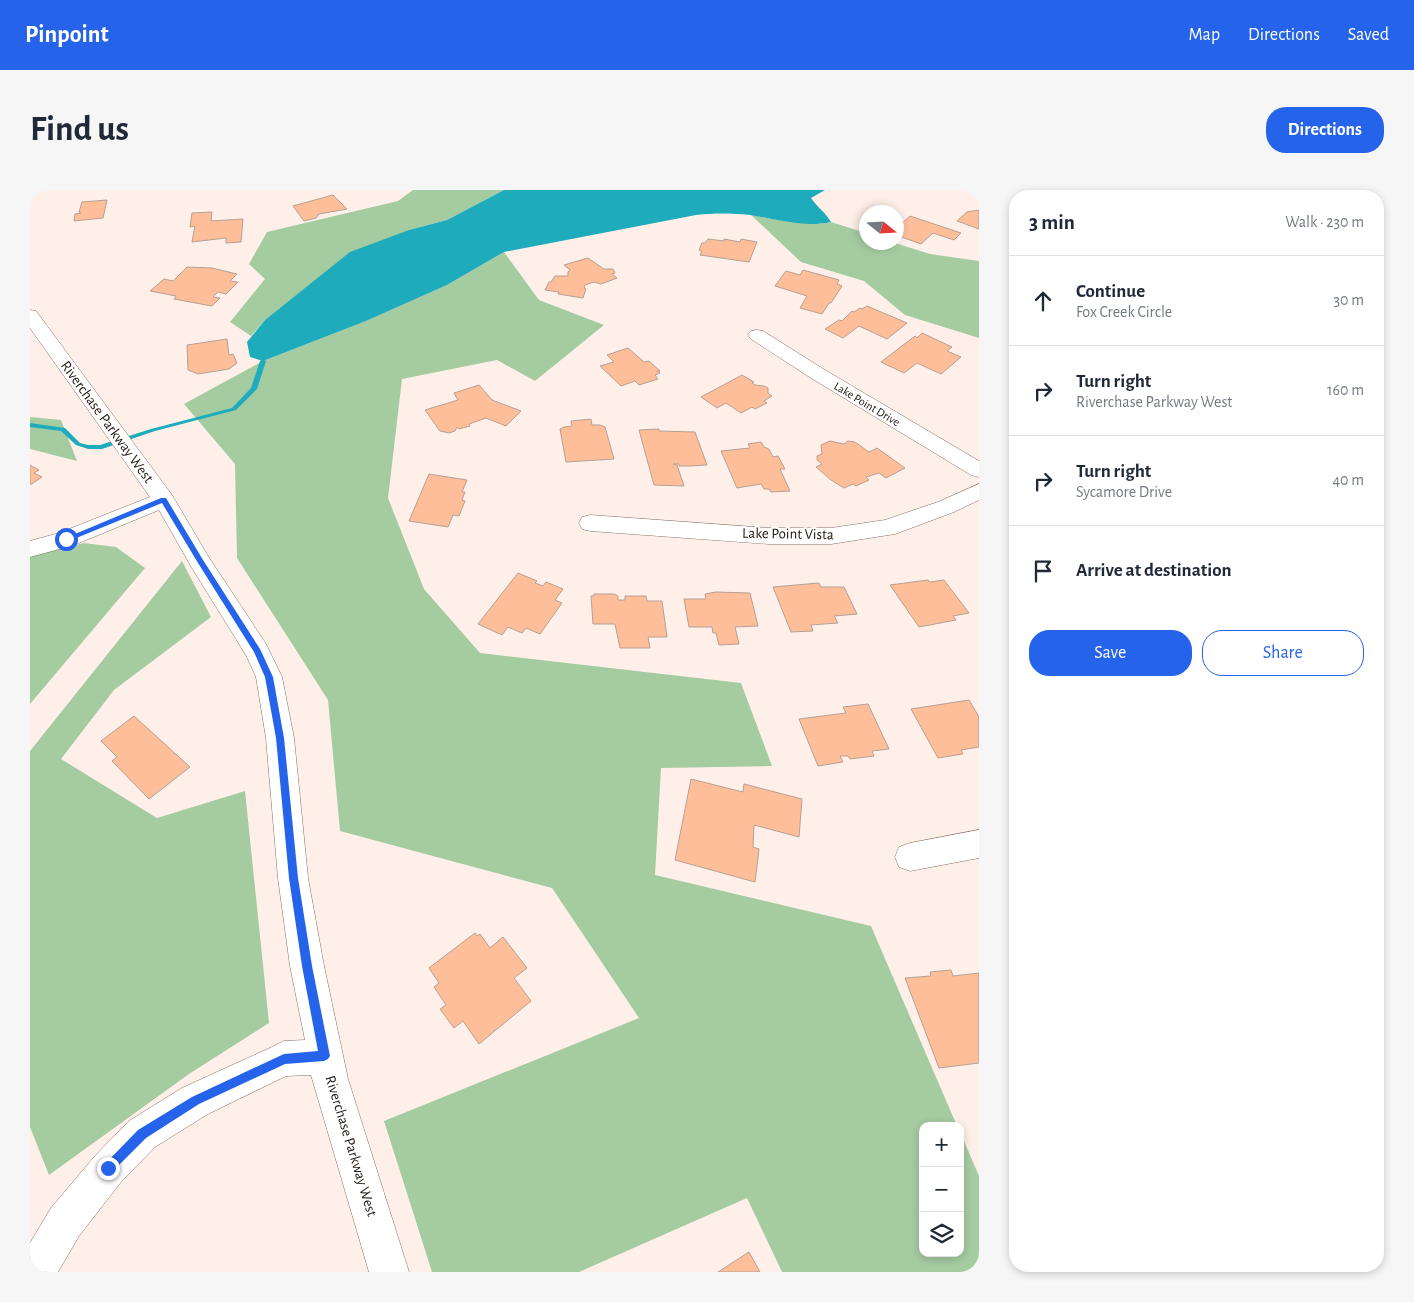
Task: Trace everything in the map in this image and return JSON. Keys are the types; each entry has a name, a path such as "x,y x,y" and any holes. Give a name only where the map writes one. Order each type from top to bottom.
{"street":[{"name":"Riverchase Parkway West","path":"30,315 132,453 164,500 200,562 257,651 269,677 280,738 293,878 324,1056 389,1272"},
{"name":"Lake Point Drive","path":"757,335 818,374 979,470"},
{"name":"Lake Point Vista","path":"590,524 769,536 839,535 887,528 946,507 979,491"},
{"path":"30,549 66,539 164,500"},
{"path":"910,856 979,844"},
{"path":"35,1272 65,1222 108,1168 142,1134 195,1101 284,1059 324,1056"}],"green space":[{"path":"413,190 504,190 447,220 409,230 303,290 265,320 251,336 230,322 265,279 249,264 267,232 398,201"},
{"path":"751,215 820,224 831,222 859,231 859,250 904,250 904,246 930,254 979,261 979,338 905,315 864,281 801,262"},
{"path":"504,252 539,300 604,325 535,381 497,360 402,379 388,498 424,589 480,653 741,683 772,766 661,768 655,875 871,926 955,1122 919,1122 919,1257 964,1257 964,1141 979,1176 979,1272 782,1272 747,1198 579,1272 432,1272 384,1121 639,1018 552,888 340,831 328,700 237,558 235,464 184,404 263,361 366,321 447,285"},
{"path":"30,417 61,420 77,461 30,449"},
{"path":"84,543 116,547 145,568 30,704 30,556"},
{"path":"182,561 211,617 114,690 61,759 157,818 245,791 269,1023 189,1074 49,1175 30,1127 30,751"}],"water":[{"path":"504,190 825,190 811,198 831,222 811,224 780,221 750,215 703,214 504,252 447,285 366,321 263,361 250,357 247,342 265,320 350,252 409,230 447,220"}],"building":[{"path":"333,195 347,209 319,214 316,218 304,221 293,206"},
{"path":"107,200 103,218 74,221 75,214 81,213 79,212 82,202"},
{"path":"979,210 979,229 957,221 967,212"},
{"path":"212,212 211,221 243,219 241,242 226,243 226,238 192,242 195,226 190,227 192,213"},
{"path":"910,216 961,233 954,240 933,233 921,244 904,238 904,221"},
{"path":"708,239 740,242 741,239 757,242 749,262 700,255 702,251 699,250 702,243 705,243"},
{"path":"588,258 604,269 613,269 615,273 612,274 617,278 601,284 594,282 585,285 584,288 586,289 583,298 545,290 555,276 568,276 570,270 564,265"},
{"path":"187,267 212,268 237,274 230,281 238,282 226,294 218,292 213,297 220,298 212,306 174,299 176,296 150,291 164,279 173,281"},
{"path":"803,270 839,280 837,284 842,286 822,314 800,308 807,296 775,286 786,271 800,275"},
{"path":"867,306 907,323 887,339 859,326 843,338 825,329 839,320 842,321 852,311 854,312"},
{"path":"922,333 952,347 947,351 961,357 941,374 917,363 904,373 881,362 915,336 917,338"},
{"path":"227,339 229,355 233,354 237,363 229,369 198,374 188,370 187,345"},
{"path":"628,348 644,362 649,361 660,371 657,371 660,373 655,375 658,379 639,385 635,381 621,386 600,366 614,362 607,355"},
{"path":"742,375 754,382 752,383 755,385 768,388 768,393 772,396 764,401 767,403 755,409 752,407 741,413 726,403 717,408 701,397"},
{"path":"479,385 492,400 521,411 506,426 486,418 469,424 470,426 459,429 457,427 455,431 449,433 440,431 425,410 458,400 454,393"},
{"path":"591,419 592,425 605,427 614,459 566,462 560,429 572,426 571,421"},
{"path":"659,429 659,431 695,432 707,465 679,466 679,464 673,464 677,465 684,486 654,485 639,430"},
{"path":"830,441 844,444 848,441 855,442 869,452 877,448 905,468 886,478 879,473 866,477 869,480 856,486 853,484 844,488 816,467 822,464 817,460 817,456 822,454 821,445"},
{"path":"761,442 764,447 769,449 773,457 778,456 785,469 780,469 790,491 771,492 769,489 764,489 761,484 737,488 721,451 750,448 748,444"},
{"path":"30,465 39,470 34,473 42,477 30,485"},
{"path":"429,474 467,480 462,492 465,492 462,500 465,501 459,516 453,515 448,527 409,521"},
{"path":"518,573 537,581 535,583 543,586 546,582 563,589 555,600 562,603 540,634 526,628 522,633 508,627 502,635 478,624"},
{"path":"928,580 930,582 944,580 969,613 953,616 956,620 919,627 890,585"},
{"path":"819,583 821,587 844,587 857,614 834,616 838,623 811,625 813,631 791,632 773,587"},
{"path":"716,592 750,593 758,626 735,627 739,644 719,645 716,633 713,633 712,627 689,627 684,599 706,599 705,594"},
{"path":"594,594 614,594 618,596 618,600 625,600 625,596 646,596 647,601 662,601 667,637 648,637 650,648 620,648 615,624 593,624 591,596 594,596"},
{"path":"969,700 979,717 979,747 961,750 963,754 938,758 911,709"},
{"path":"868,704 889,749 872,751 874,756 850,759 848,756 840,756 843,762 818,766 799,719 846,713 843,707"},
{"path":"134,716 190,767 149,799 112,761 117,757 101,741"},
{"path":"691,779 743,792 744,784 802,799 799,837 754,825 753,847 759,849 755,882 675,860"},
{"path":"475,933 477,936 480,934 490,948 503,937 527,968 514,978 531,1001 479,1044 463,1021 454,1028 440,1009 446,1005 434,987 439,983 429,968"},
{"path":"951,970 953,976 979,973 979,1063 939,1068 905,978 931,976 930,972"},
{"path":"749,1252 760,1272 718,1272"}],"waterway":[{"path":"30,425 63,429 78,444 88,447 100,447 153,430 234,409 254,389 263,361"}],"route":[{"path":"66,539 164,500 200,562 257,651 269,677 280,738 293,878 324,1056 284,1059 195,1101 142,1134 108,1168"}]}
